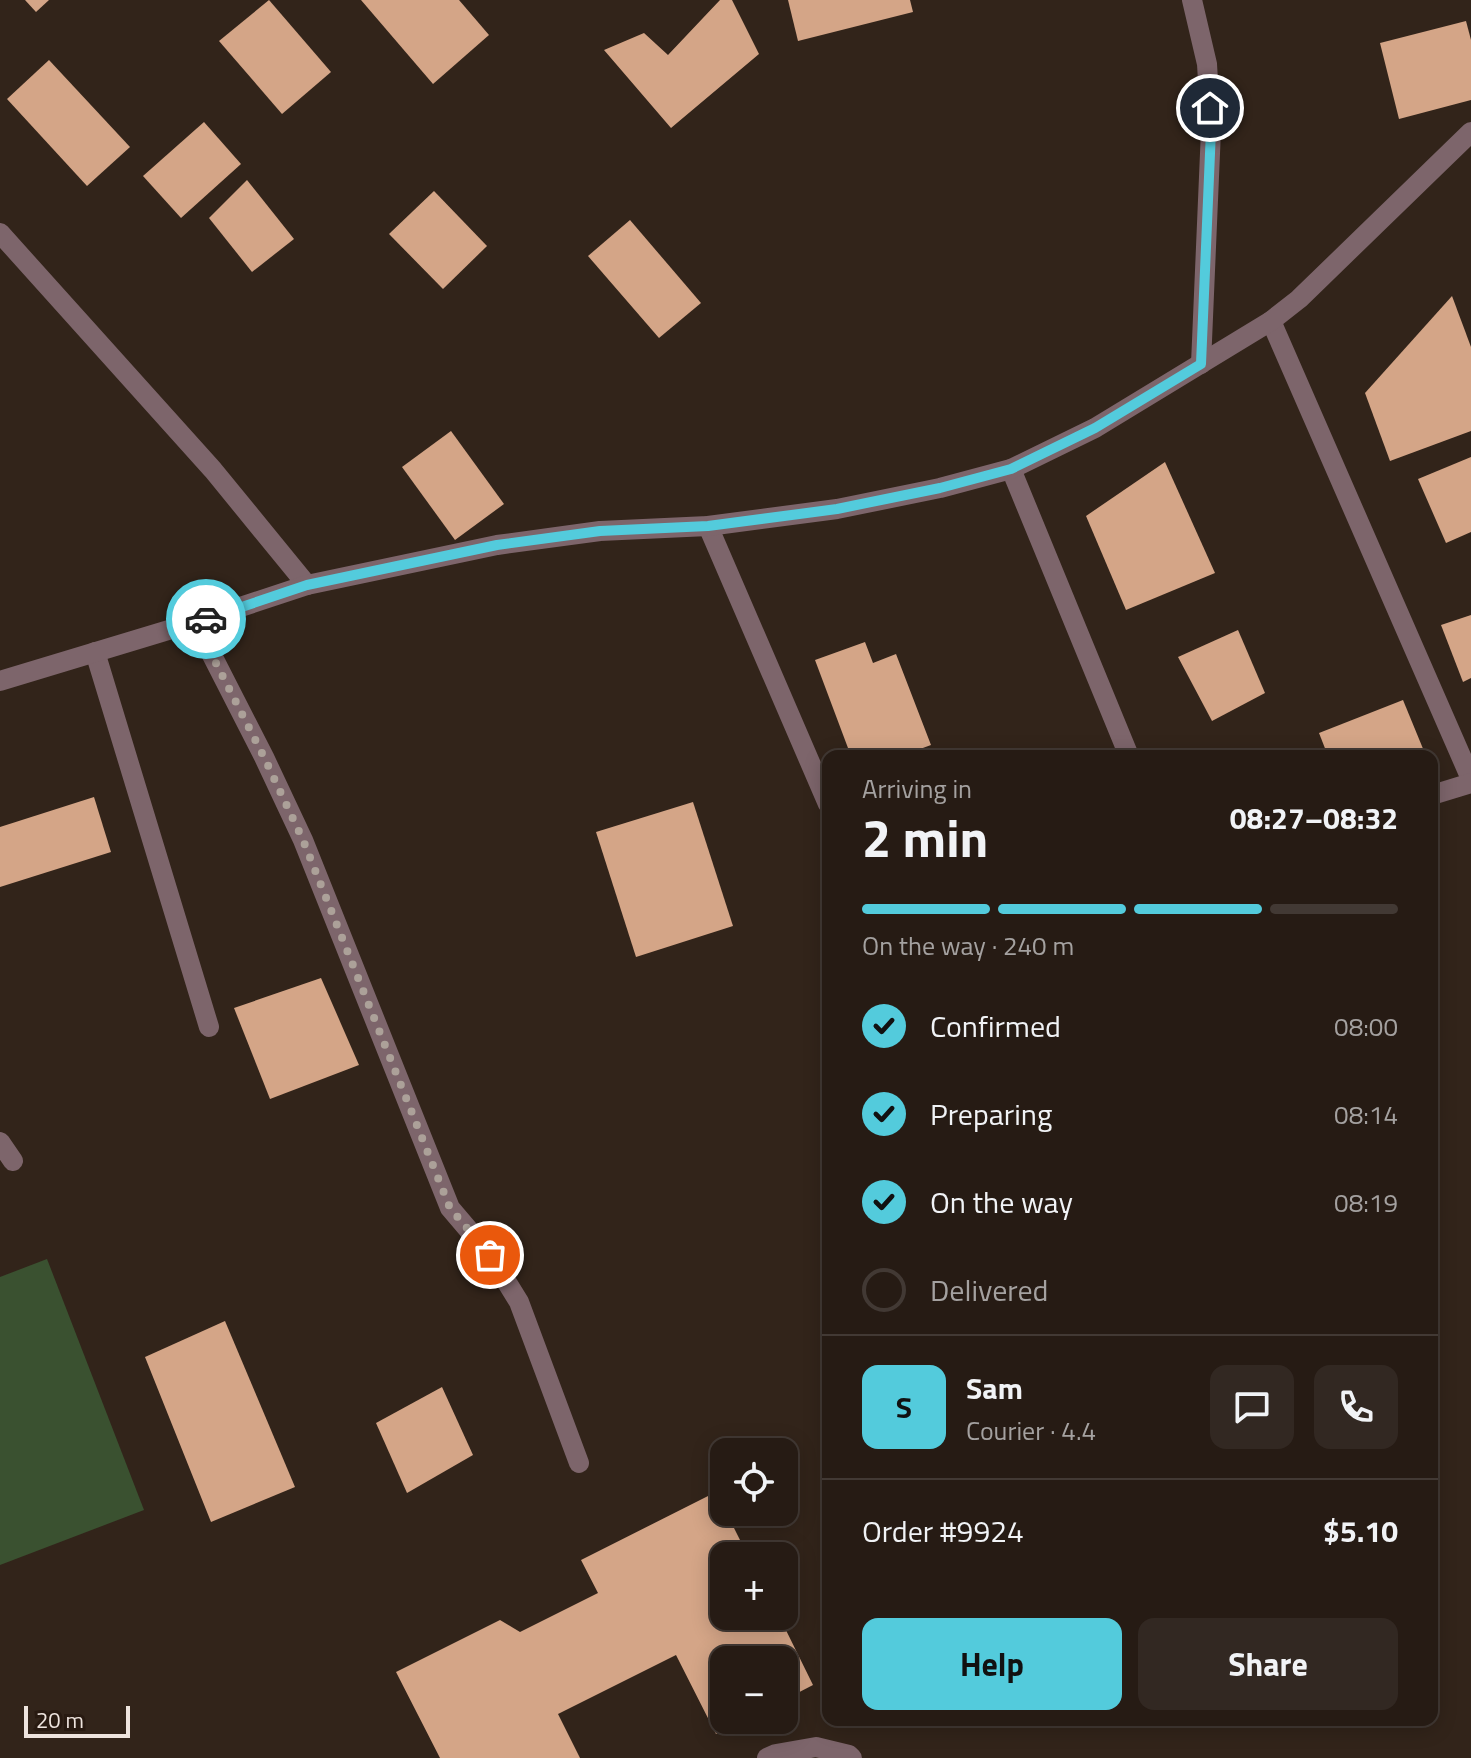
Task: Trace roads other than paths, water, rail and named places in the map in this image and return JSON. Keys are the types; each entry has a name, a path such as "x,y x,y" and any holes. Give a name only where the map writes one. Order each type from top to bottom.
{"street":[{"path":"1192,0 1207,64 1211,130 1201,364"},
{"path":"0,681 307,585 497,545 600,531 708,526 837,509 940,488 1011,469 1095,428 1271,321 1299,299 1471,132"},
{"path":"0,233 213,470 307,585"},
{"path":"1271,321 1471,781 1438,793"},
{"path":"1011,469 1127,750"},
{"path":"708,526 822,790"},
{"path":"195,622 303,840 450,1208 490,1255 519,1302 579,1463"},
{"path":"95,652 209,1027"},
{"path":"0,1142 13,1161"},
{"path":"767,1758 816,1747 852,1758"}]}
